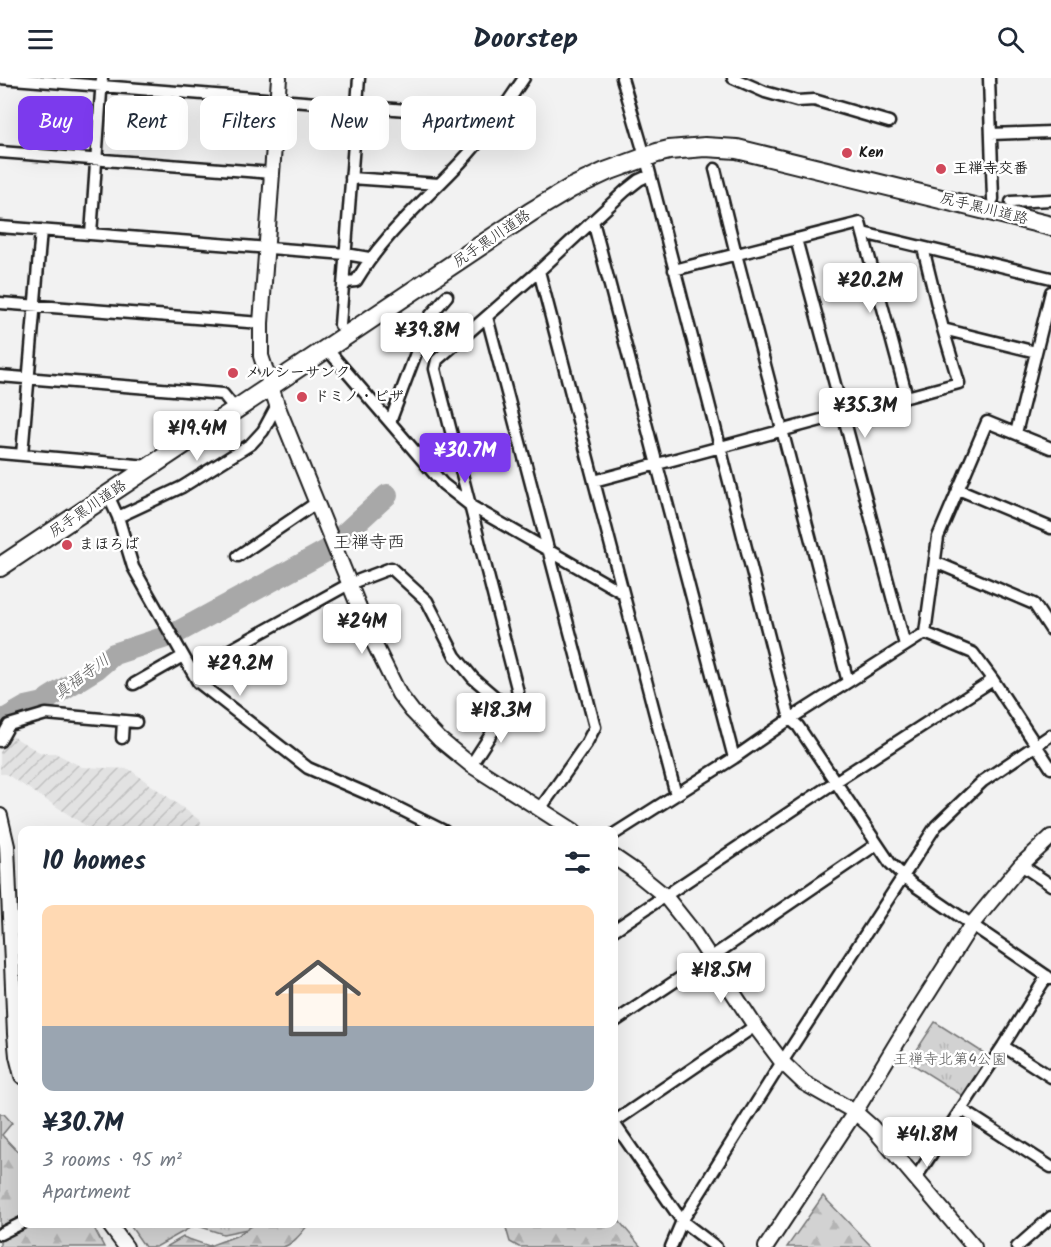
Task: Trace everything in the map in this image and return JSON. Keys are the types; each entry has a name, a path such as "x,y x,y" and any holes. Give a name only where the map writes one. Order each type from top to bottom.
{"main road":[{"name":"尻手黒川道路","path":"0,567 531,212 571,188 644,157 669,150 705,147 737,149 1051,226"}],"street":[{"path":"0,78 102,82 239,96"},
{"path":"278,96 279,78"},
{"path":"358,96 359,78"},
{"path":"511,96 524,78"},
{"path":"622,78 650,176 790,719 798,726 890,863 911,883 1049,978 915,1179"},
{"path":"734,78 765,92 797,101 814,100 889,122"},
{"path":"989,78 993,200"},
{"path":"91,234 102,82"},
{"path":"991,134 1051,132"},
{"path":"274,150 261,322 261,356 277,405 374,644 399,694 432,732 471,765 566,826"},
{"path":"340,325 353,150"},
{"path":"343,287 347,282 356,280 369,258 409,213 472,150"},
{"path":"0,152 272,173"},
{"path":"715,169 735,254 848,682"},
{"path":"471,765 518,692 435,369 437,360 626,191 639,180 650,176"},
{"path":"351,178 439,184"},
{"path":"1011,202 1051,200"},
{"path":"593,221 734,759"},
{"path":"674,270 860,223 907,397"},
{"path":"0,227 346,254 369,258"},
{"path":"22,455 41,230"},
{"path":"862,233 1051,278"},
{"path":"796,239 905,645"},
{"path":"594,481 959,383 923,248"},
{"path":"539,271 676,795"},
{"path":"1016,433 1051,292"},
{"path":"390,422 430,316 447,296"},
{"path":"0,303 261,322"},
{"path":"487,317 595,728 540,809"},
{"path":"943,329 1036,352"},
{"path":"327,349 443,484 471,506 623,593"},
{"path":"0,376 223,394 236,410"},
{"path":"118,516 182,487 251,444 263,431 277,405"},
{"path":"925,633 938,537 987,422 1051,448"},
{"path":"0,453 151,466"},
{"path":"958,489 1051,528"},
{"path":"108,495 118,516 133,567 198,682 308,768 434,826"},
{"path":"238,556 316,503"},
{"path":"935,562 1034,604 1051,630"},
{"path":"192,671 349,584 391,568 427,601 455,656 473,678 508,708"},
{"path":"618,831 734,759 790,719 925,633"},
{"path":"925,633 973,653 1051,768"},
{"path":"134,684 183,656"},
{"path":"618,927 835,782 993,680"},
{"path":"0,741 9,725 46,714 136,722"},
{"path":"122,738 123,721"},
{"path":"671,1247 682,1221 782,1062 936,826 983,781 1051,735"},
{"path":"0,816 7,846 18,1060"},
{"path":"766,1247 855,1112 972,924 1021,865 1051,837"},
{"path":"618,1020 877,844"},
{"path":"618,860 664,896 692,930 755,1026 782,1062 804,1083 855,1112 872,1127 974,1247"},
{"path":"1021,865 1051,885"},
{"path":"618,1120 755,1026"},
{"path":"1003,1046 1051,1077"},
{"path":"961,1109 1051,1167"},
{"path":"618,1129 682,1221 716,1247"},
{"path":"1017,1247 1051,1217"},
{"path":"0,1234 18,1225"},
{"path":"112,1228 126,1247"}],"shaded area":[{"path":"10,735 41,753 55,753 82,767 129,769 201,821 200,826 86,826 6,774 0,774 0,752"}],"green space":[{"name":"王禅寺北第4公園","path":"935,1022 990,1057 963,1096 909,1062"},
{"path":"0,1114 4,1114 12,1123 2,1135 18,1152 18,1228 94,1228 104,1247 0,1247"},
{"path":"823,1196 872,1247 787,1247"},
{"path":"618,1220 641,1247 519,1247 510,1242 506,1228 618,1228"},
{"path":"132,1228 190,1228 156,1247 145,1247"},
{"path":"204,1228 252,1228 223,1234"},
{"path":"249,1228 305,1228 294,1241 283,1247 166,1247 183,1237 209,1246 236,1236"}],"waterway":[{"name":"真福寺川","path":"341,537 387,495"},
{"name":"真福寺川","path":"176,633 326,551"},
{"name":"真福寺川","path":"0,722 26,707 44,703 96,669 114,654 166,637"}],"place":[{"name":"Ken","path":"847,153"},
{"name":"王禅寺交番","path":"941,169"},
{"name":"メルシーサンク","path":"233,373"},
{"name":"ドミノ・ピザ","path":"302,397"},
{"name":"まほろば","path":"67,545"}],"district":[{"name":"王禅寺西","path":"369,543"}]}
